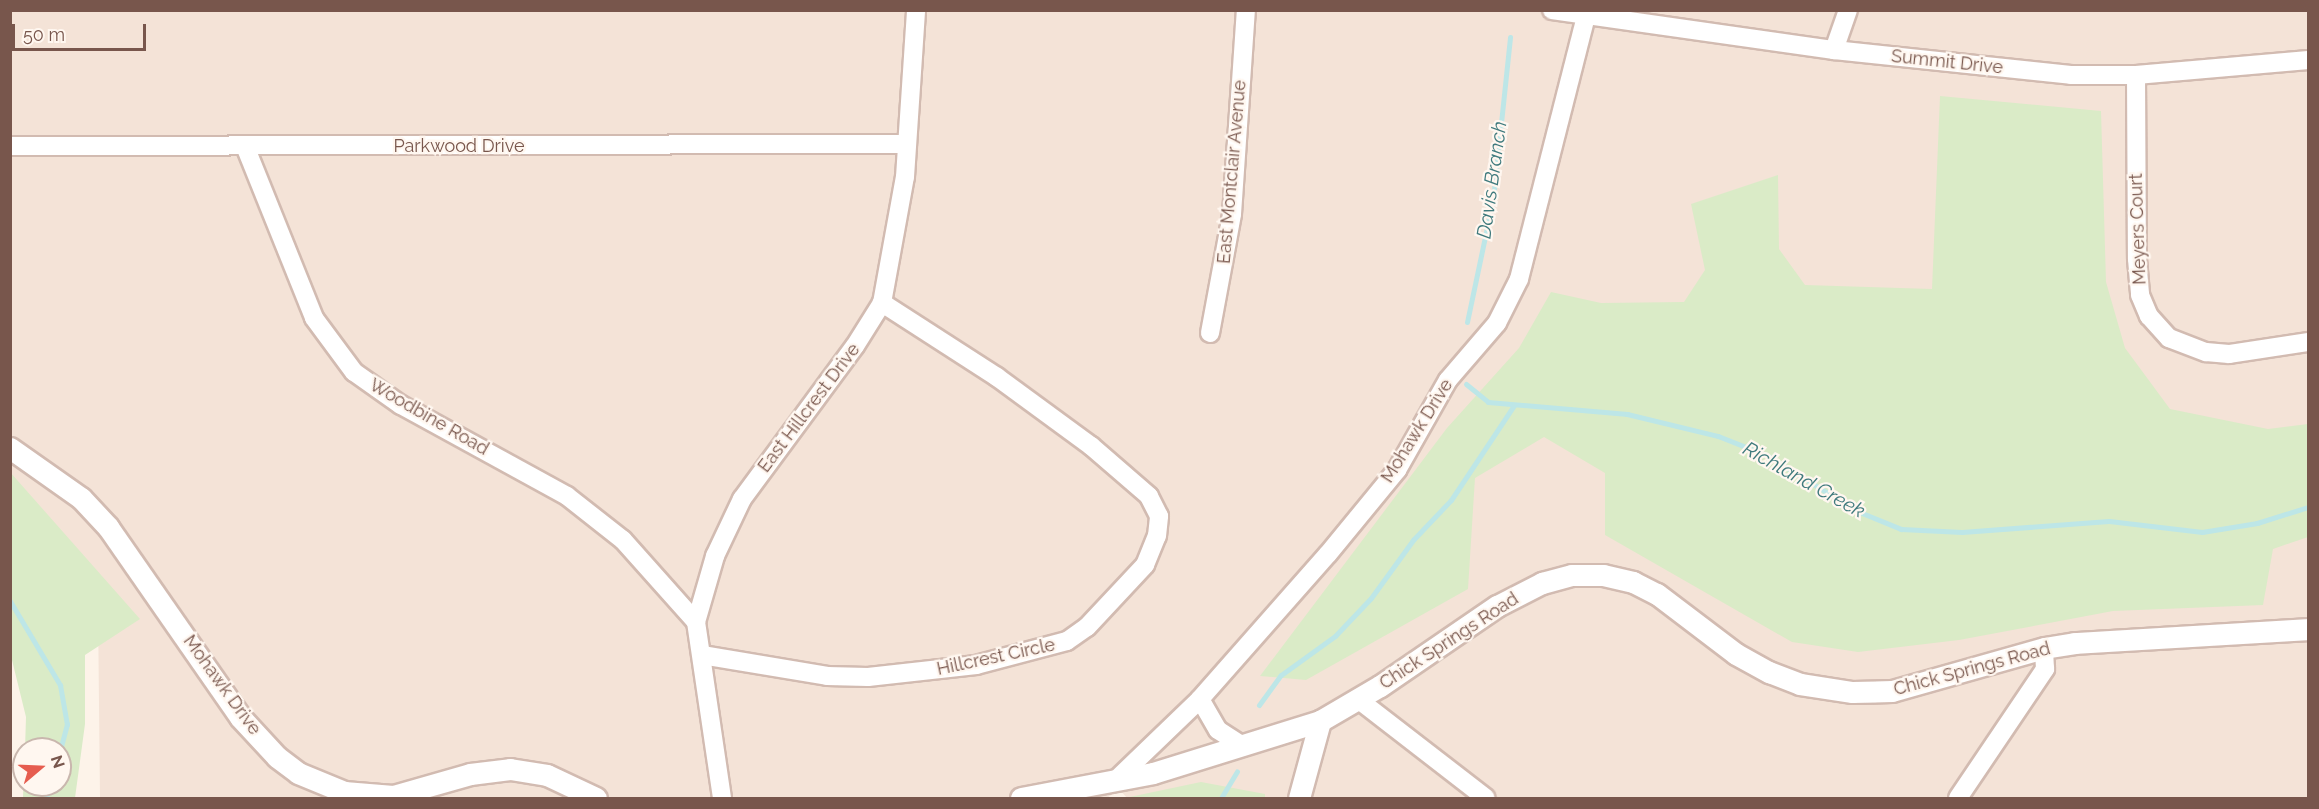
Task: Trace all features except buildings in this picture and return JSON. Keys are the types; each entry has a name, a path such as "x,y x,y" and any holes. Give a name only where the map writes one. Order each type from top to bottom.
{"street":[{"name":"East Hillcrest Drive","path":"723,798 696,622 715,556 742,499 855,346 882,303 897,232 907,144 916,10"},
{"name":"East Montclair Avenue","path":"1210,333 1230,234 1246,10"},
{"name":"Summit Drive","path":"1552,10 1586,18 1834,50 2071,75 2136,75 2308,60"},
{"path":"1834,50 1848,10"},
{"name":"Mohawk Drive","path":"1118,778 1200,699 1328,554 1397,470 1448,380 1497,323 1519,279 1586,18"},
{"name":"Meyers Court","path":"2136,75 2137,259 2140,295 2149,316 2169,338 2206,352 2229,354 2308,342"},
{"name":"Parkwood Drive","path":"10,146 907,144"},
{"name":"Woodbine Road","path":"245,147 315,318 354,372 401,405 567,496 623,540 696,622"},
{"name":"Hillcrest Circle","path":"702,655 826,676 868,677 976,665 1067,641 1087,627 1145,565 1157,536 1159,516 1149,496 1091,446 997,377 882,303"},
{"name":"Mohawk Drive","path":"10,448 59,479 108,527 240,717 277,757 298,773 344,792 393,796 470,774 510,769 547,775 596,798"},
{"name":"Chick Springs Road","path":"1320,721 1359,700 1497,606 1542,583 1572,575 1603,575 1633,582 1658,594 1736,654 1769,672 1826,689 1892,691 2044,648 2126,638 2308,629"},
{"path":"1958,798 2046,669 2044,648"},
{"path":"1200,699 1218,730 1243,746"},
{"path":"1359,700 1486,798"},
{"name":"Mohawk Drive","path":"1021,798 1067,792 1118,778 1154,773 1320,721"},
{"path":"1299,798 1320,721"}],"shaded area":[{"path":"10,11 2308,11 2308,798 1127,798 1119,789 1107,798 100,798 98,609 11,537"}],"green space":[{"path":"1940,96 2101,111 2106,282 2125,348 2170,409 2268,429 2308,424 2308,537 2273,549 2263,605 2113,611 1959,640 1858,652 1792,642 1605,535 1605,473 1544,437 1475,478 1468,589 1306,680 1260,676 1447,428 1519,348 1551,292 1601,303 1684,302 1705,270 1691,204 1778,175 1779,249 1805,285 1932,289"},
{"path":"10,472 140,619 85,655 85,724 75,798 23,798 72,797 72,737 25,737 26,717 11,656"},
{"path":"1201,782 1265,794 1265,798 1125,798"}],"waterway":[{"name":"Davis Branch","path":"1467,322 1493,199 1510,37"},
{"name":"Richland Creek","path":"1466,384 1488,402 1627,414 1718,436 1766,455 1857,511 1901,529 1962,532 2109,521 2202,532 2257,523 2308,507"},
{"name":"Richland Creek","path":"1259,705 1281,675 1335,636 1371,598 1413,540 1451,500 1514,405"},
{"name":"Richland Creek","path":"10,601 60,685 67,724 64,737"},
{"name":"Richland Creek","path":"1221,798 1237,771"}]}
